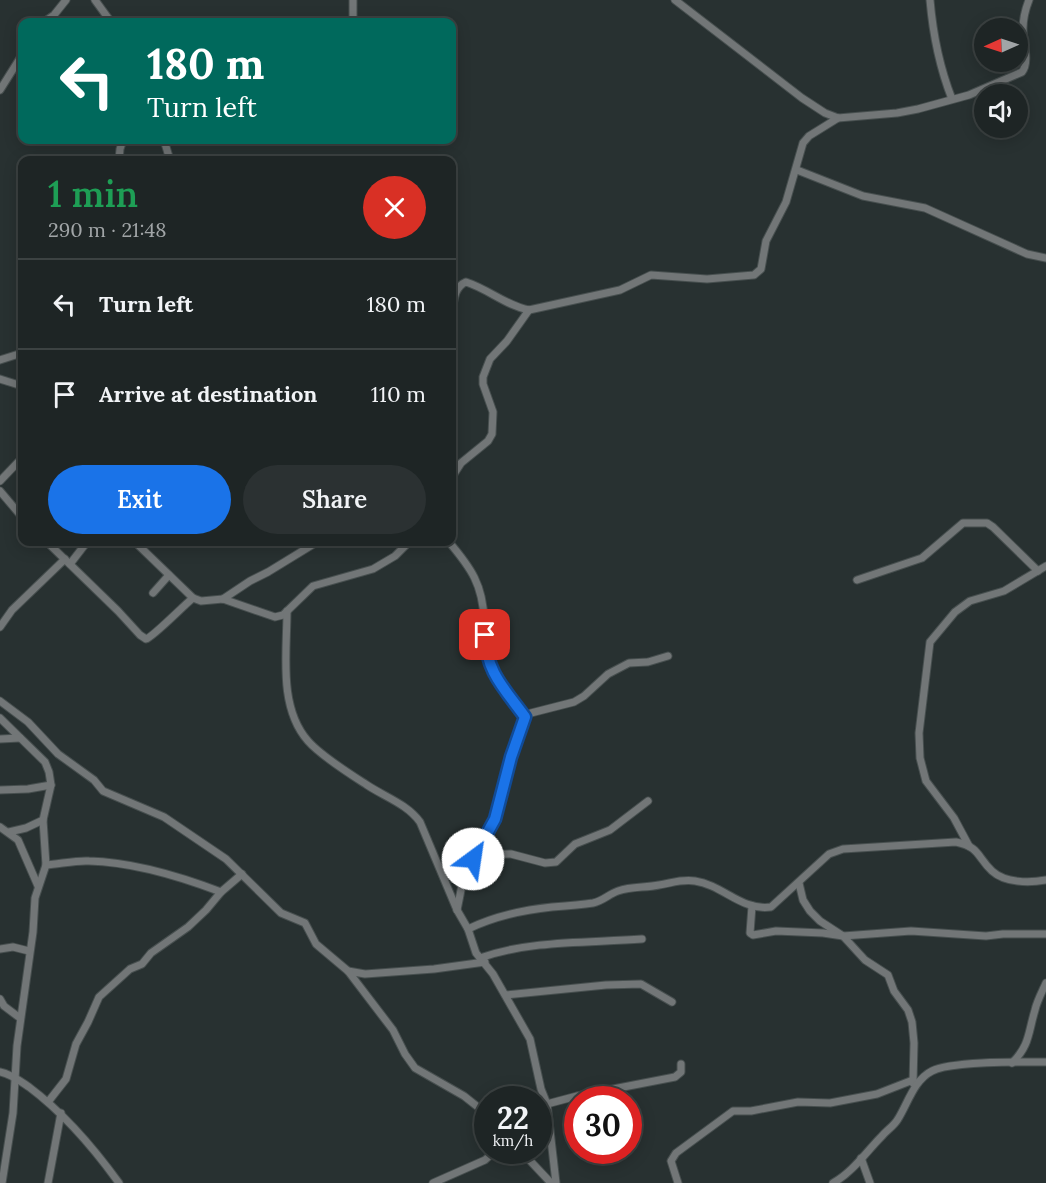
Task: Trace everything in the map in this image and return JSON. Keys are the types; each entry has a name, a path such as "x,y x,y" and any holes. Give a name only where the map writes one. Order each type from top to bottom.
{"street":[{"path":"50,18 66,0"},
{"path":"94,0 108,18"},
{"path":"353,0 353,18"},
{"path":"675,0 802,98 825,113 838,118 897,113 987,88 1022,72 1025,69 1024,15 1029,0"},
{"path":"930,0 937,54 952,99"},
{"path":"0,90 18,61"},
{"path":"456,294 460,285 466,282 503,298 519,308 529,310 620,290 651,275 707,279 754,275 761,269 766,241 786,202 803,143 809,136 838,118"},
{"path":"797,170 863,196 925,208 1027,254 1046,258"},
{"path":"456,471 461,463 488,441 492,434 493,412 483,384 483,377 490,358 507,341 529,310"},
{"path":"0,360 18,354"},
{"path":"0,379 18,384"},
{"path":"0,481 18,462"},
{"path":"0,491 18,513"},
{"path":"13,507 18,504"},
{"path":"857,580 922,558 963,524 978,522 987,523 993,527 1038,571"},
{"path":"51,546 146,639 152,637 167,620 193,598"},
{"path":"0,627 12,610 83,546"},
{"path":"139,546 193,598 201,601 223,599 275,617 283,615 313,586 373,569 395,556 405,546"},
{"path":"223,599 310,546"},
{"path":"452,546 468,564 483,598 485,650 491,670 525,717"},
{"path":"1046,566 1004,591 970,601 955,612 939,630 930,642 928,651 919,733 922,770 926,781 954,818 969,846 1001,876 1032,883 1046,880"},
{"path":"153,593 169,575"},
{"path":"287,610 287,684 290,704 298,727 314,747 351,775 414,814 420,822 457,910 468,929 473,946 506,995 530,1039 540,1086"},
{"path":"457,910 463,880 495,819 511,757 525,717 531,713 574,702 608,674 629,663 648,662 668,656"},
{"path":"0,701 28,722 58,754 94,780 104,791 164,817 213,849 281,913 305,923 316,944 348,971 393,1029 405,1054 415,1068 474,1104"},
{"path":"0,718 45,762 51,785 44,820 46,865 38,886 29,951 20,1018 13,1113 2,1183"},
{"path":"0,739 20,738"},
{"path":"0,790 51,785"},
{"path":"475,855 511,854 545,863 556,862 575,844 610,830 648,801"},
{"path":"9,832 44,820"},
{"path":"0,827 18,840 38,886"},
{"path":"468,929 491,918 536,909 596,902 635,886 658,886 676,880 707,884 736,901 764,908 775,906 830,854 838,850 934,842 969,846"},
{"path":"46,865 85,861 126,865 180,878 221,892"},
{"path":"48,1102 66,1079 76,1044 99,997 130,969 142,964 151,953 188,927 221,892 242,874"},
{"path":"798,883 802,900 810,911 833,931 843,936 865,960 888,975 894,992 908,1010 914,1043 913,1091"},
{"path":"752,906 751,934 776,931 843,936 911,931 986,936 1046,934"},
{"path":"348,971 365,974 434,969 482,960 504,950 531,946 642,939"},
{"path":"0,949 13,947 29,951"},
{"path":"1012,1063 1027,1044 1034,1011 1046,983"},
{"path":"506,995 606,985 641,984 672,1002"},
{"path":"0,999 4,1006 20,1018"},
{"path":"833,1183 844,1177 896,1122 913,1091 927,1074 937,1069 1046,1062"},
{"path":"552,1103 675,1077 681,1072 681,1064"},
{"path":"0,1072 15,1078 61,1113 119,1183"},
{"path":"678,1183 671,1161 676,1153 733,1111 751,1111 798,1102 830,1103 877,1094 913,1080"},
{"path":"48,1183 61,1113"},
{"path":"552,1148 556,1183"},
{"path":"861,1158 870,1183"},
{"path":"433,1183 476,1164"},
{"path":"533,1164 551,1183"}],"route":[{"path":"473,859 495,819 511,757 525,717 491,670 485,650 485,635"}]}
